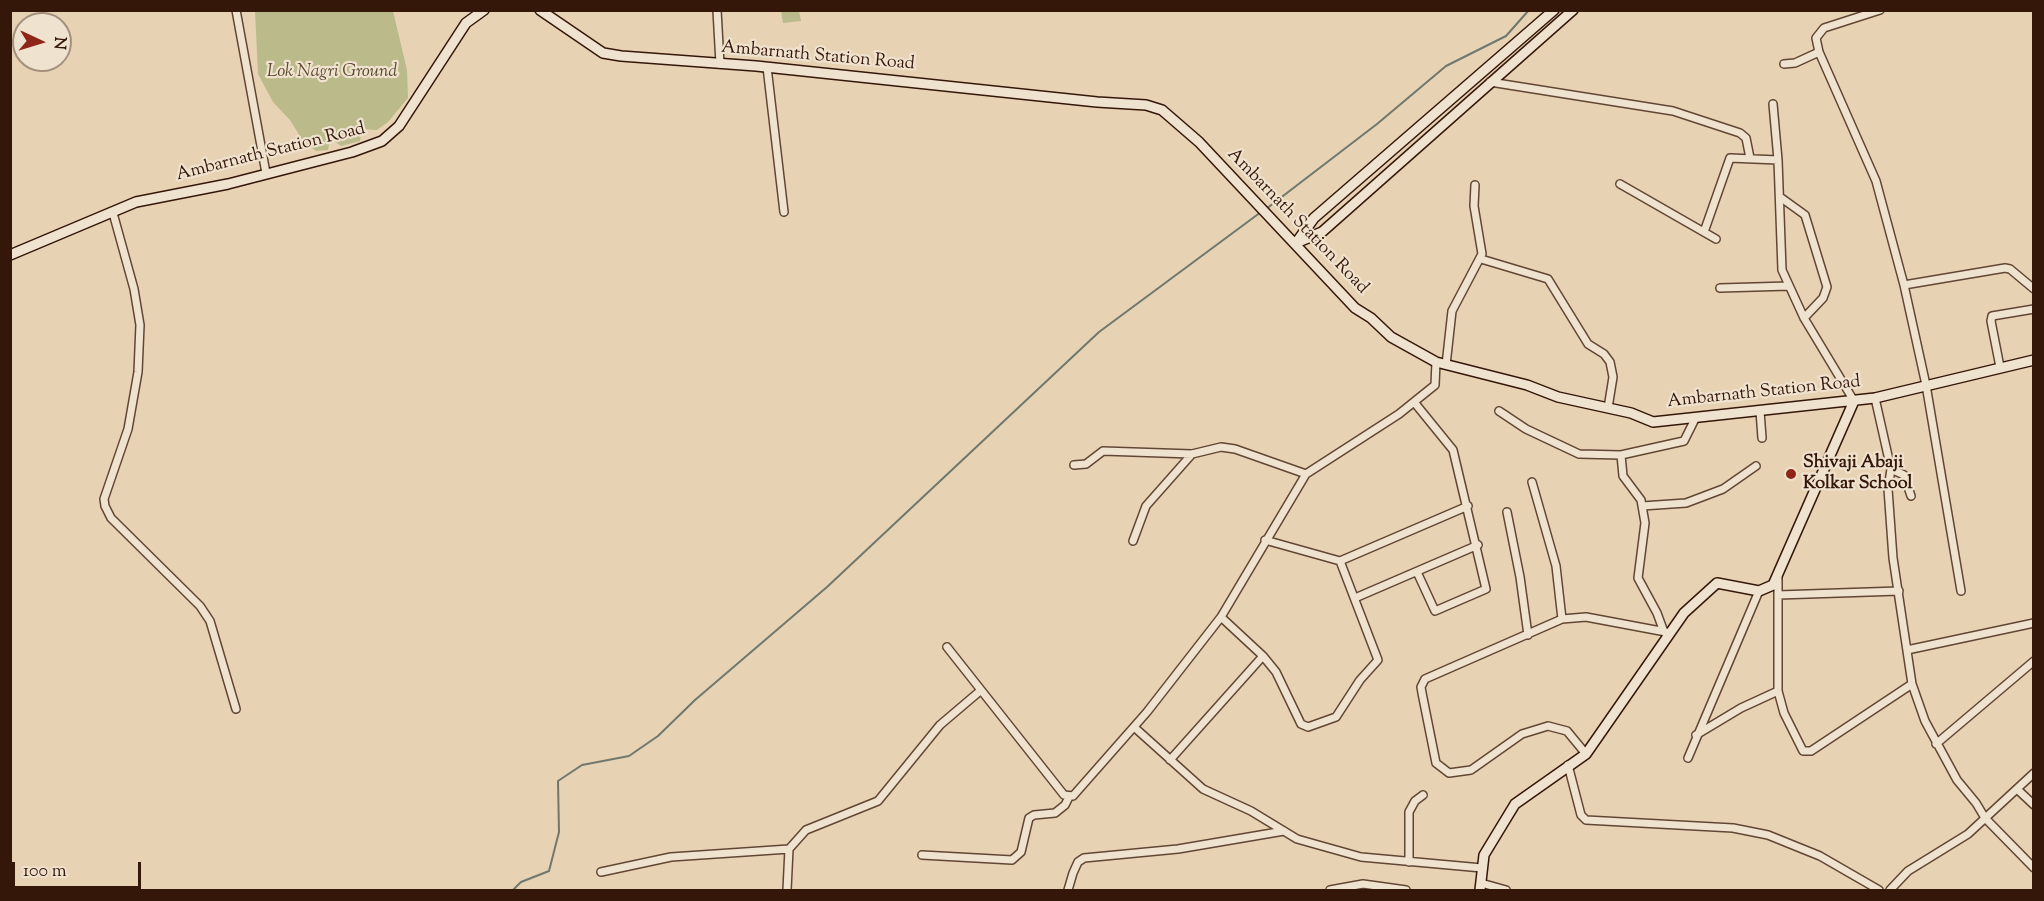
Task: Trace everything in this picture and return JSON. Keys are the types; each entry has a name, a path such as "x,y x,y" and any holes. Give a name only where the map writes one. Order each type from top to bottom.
{"main road":[{"name":"Ambarnath Station Road","path":"10,255 136,202 228,184 352,152 382,141 399,126 466,23 484,10"},
{"name":"Ambarnath Station Road","path":"540,10 603,53 1146,105 1162,110 1177,122 1257,206 1296,243 1355,308 1371,318 1391,337 1441,363 1653,422 1875,398 2034,360"},
{"path":"1296,243 1314,218 1554,10"},
{"path":"1296,243 1322,232 1574,10"},
{"path":"1481,887 1484,855 1515,804 1586,754 1667,632 1684,613 1717,583 1759,591 1773,585 1854,401"}],"street":[{"path":"236,10 266,173"},
{"path":"717,10 720,64"},
{"path":"1880,10 1824,28 1816,38 1819,52 1876,181 1904,285 1926,385 1960,591"},
{"path":"1784,64 1795,63 1819,52"},
{"path":"767,67 784,212"},
{"path":"1490,82 1674,111 1740,133 1746,138 1750,158"},
{"path":"1773,104 1779,160 1782,270 1804,318 1854,401"},
{"path":"1704,232 1728,161 1734,156 1779,160"},
{"path":"1620,184 1716,239"},
{"path":"921,855 1012,860 1021,852 1029,818 1034,815 1055,813 1065,805 1069,797 1076,794 1134,727 1221,617 1306,474 1414,402 1435,385 1452,312 1481,259 1482,248 1474,206 1475,185"},
{"path":"1780,197 1801,209 1805,215 1827,287 1823,298 1804,318"},
{"path":"113,213 134,289 140,325 138,372 128,429 104,499 105,506 111,518 200,606 210,621 236,709"},
{"path":"1481,259 1548,279 1588,344 1604,354 1610,362 1613,377 1608,408"},
{"path":"1904,285 2005,268 2010,269 2034,289"},
{"path":"1720,288 1790,286"},
{"path":"2000,367 1992,316 2034,309"},
{"path":"1875,398 1891,469 1888,489 1893,558 1912,684 1936,744 1984,818 2034,868"},
{"path":"1414,402 1453,450 1478,545 1486,586 1485,590 1435,611 1417,572"},
{"path":"1498,411 1526,429 1579,454 1621,455 1684,441 1695,419"},
{"path":"1760,411 1762,438"},
{"path":"1074,465 1086,464 1103,452 1192,454 1210,448 1234,448 1306,474"},
{"path":"1133,541 1146,506 1192,454"},
{"path":"1621,455 1623,476 1642,506 1645,523 1638,578 1667,632"},
{"path":"1642,506 1686,503 1723,489 1756,466"},
{"path":"1891,469 1904,475 1911,496"},
{"path":"1532,482 1556,566 1562,619"},
{"path":"1265,540 1340,561 1468,506"},
{"path":"1507,512 1520,577 1528,635"},
{"path":"1355,598 1478,545"},
{"path":"1221,617 1263,656 1276,672 1301,724 1312,728 1336,717 1360,680 1378,660 1340,561"},
{"path":"1778,578 1778,692 1784,713 1801,749 1807,752 1912,684"},
{"path":"1688,758 1695,735 1759,591"},
{"path":"1778,595 1899,591"},
{"path":"1586,754 1567,731 1548,726 1522,734 1471,770 1449,773 1436,763 1422,683 1425,679 1562,619 1586,617 1667,632"},
{"path":"1907,650 2034,623"},
{"path":"947,647 1064,795 1069,797"},
{"path":"1170,760 1263,656"},
{"path":"1936,744 2034,661"},
{"path":"601,872 671,858 789,849 812,826 878,801 940,725 980,691"},
{"path":"1695,735 1741,708 1778,692"},
{"path":"1134,727 1203,789 1251,811 1284,831 1325,849 1361,857 1482,868"},
{"path":"1568,765 1581,815 1586,820 1732,828 1768,835 1820,856 1879,891"},
{"path":"1890,891 1908,871 1968,834 2034,773"},
{"path":"2017,789 2034,806"},
{"path":"1408,861 1409,812 1415,801 1423,795"},
{"path":"1068,891 1078,862 1084,858 1178,849 1284,831"},
{"path":"787,891 789,849"},
{"path":"1330,891 1363,884 1406,891"},
{"path":"1481,887 1506,891"}],"green space":[{"name":"Lok Nagri Ground","path":"255,11 393,11 407,70 408,98 388,122 377,130 362,129 360,141 341,146 330,138 328,150 316,151 303,141 290,120 273,102 258,74"},
{"path":"781,11 799,11 801,21 783,23"}],"waterway":[{"path":"1266,209 1377,124 1446,66 1506,36 1529,10"},
{"path":"513,890 521,882 549,871 559,832 558,781 582,765 629,756 658,736 695,700 827,587 1099,332 1261,212"}],"place":[{"name":"Shivaji Abaji Kolkar School","path":"1791,474"}]}
